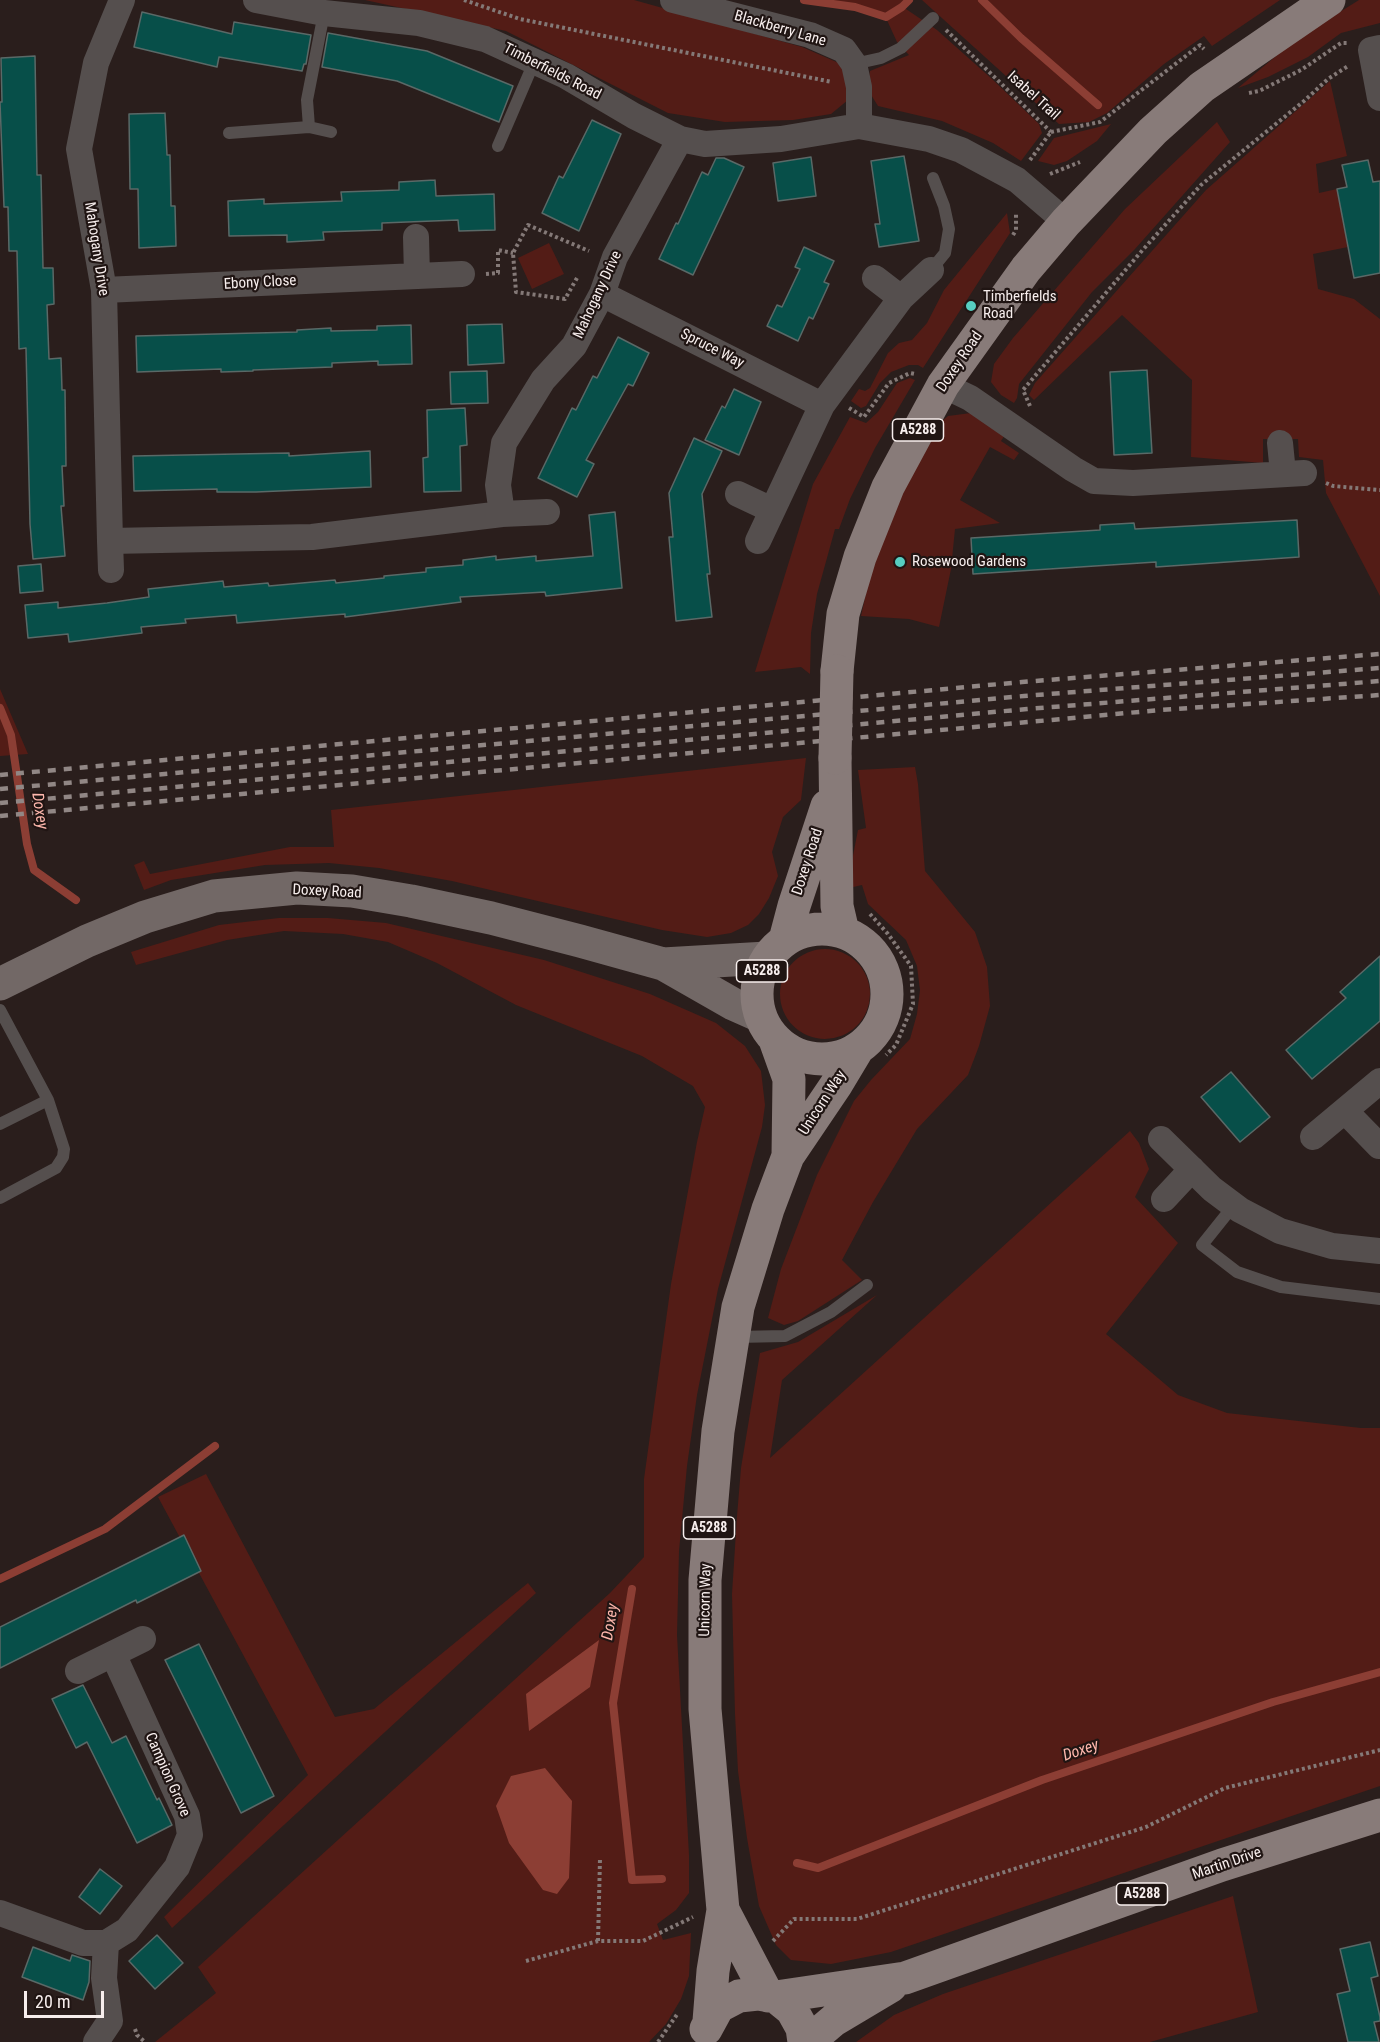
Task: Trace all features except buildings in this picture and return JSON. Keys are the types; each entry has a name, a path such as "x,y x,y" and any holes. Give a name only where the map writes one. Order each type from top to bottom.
{"main road":[{"name":"Doxey Road","path":"843,932 837,906 834,771 837,670 843,614 860,557 933,381 1066,222 1153,132 1202,87 1329,0"},
{"name":"Doxey Road","path":"776,949 815,838 834,771"},
{"name":"A5288","path":"813,929 828,929 843,932 862,942 876,957 885,976 888,997 884,1018 873,1036 869,1056 814,1059 792,1053 768,1028 757,996 759,976 776,949 799,933 813,929"},
{"name":"Unicorn Way","path":"768,1028 789,1079 788,1156"},
{"name":"Unicorn Way","path":"698,2029 713,1971 705,1917 705,1580 718,1431 738,1307 768,1209 788,1156 836,1085 869,1056"},
{"name":"Martin Drive","path":"772,1997 905,1977 1222,1865 1380,1815"},
{"name":"Unicorn Way","path":"705,1917 772,1997"},
{"name":"Martin Drive","path":"806,2042 834,2020 905,1977"},
{"name":"A5288","path":"698,2029 718,2007 738,1996 758,1994 772,1997 792,2010 802,2028 806,2042"}],"street":[{"name":"Mahogany Drive","path":"111,570 104,290 79,148 96,63 122,0"},
{"name":"Timberfields Road","path":"256,0 324,13 419,23 485,39 535,60 680,139 705,144 781,139 859,126 929,139 961,150 1017,180 1066,222"},
{"name":"Blackberry Lane","path":"673,0 825,40 844,50 856,76"},
{"path":"1376,49 1380,98"},
{"path":"856,76 859,126"},
{"name":"Mahogany Drive","path":"502,514 498,485 504,443 543,380 574,346 602,294 615,257 680,139"},
{"path":"416,237 417,276"},
{"path":"758,540 822,405 901,298 931,270"},
{"name":"Ebony Close","path":"104,290 462,274"},
{"path":"875,278 901,298"},
{"name":"Spruce Way","path":"602,294 822,405"},
{"path":"933,381 970,398 1073,469 1094,481 1103,483 1293,473 1280,443"},
{"path":"738,494 772,510"},
{"path":"110,541 312,537 502,514 547,512"},
{"name":"Doxey Road","path":"0,984 87,941 145,917 214,896 297,888 352,891 502,920 663,964 733,1004 768,1028"},
{"name":"Doxey Road","path":"663,964 776,949"},
{"path":"1312,1137 1380,1081"},
{"path":"1345,1111 1378,1146"},
{"path":"1161,1139 1212,1189 1234,1205 1280,1231 1332,1246 1380,1251"},
{"path":"1164,1199 1192,1169"},
{"path":"78,1671 143,1640"},
{"name":"Campion Grove","path":"106,1943 126,1930 177,1867 190,1835 187,1816 113,1654"},
{"path":"0,1913 83,1942 106,1943 104,1978 110,2021 96,2042"}],"lane":[{"path":"309,126 307,100 324,13"},
{"path":"856,76 881,58 901,48 933,18"},
{"path":"498,146 535,60"},
{"path":"229,133 309,126 331,132"},
{"path":"931,270 945,253 949,229 944,206 933,178"},
{"path":"0,1010 48,1100 64,1149 63,1157 56,1168 0,1198"},
{"path":"0,1124 48,1100"},
{"path":"1234,1205 1202,1245 1237,1272 1281,1287 1380,1299"},
{"path":"734,1337 785,1336 831,1312 867,1285"}],"path":[{"path":"464,0 520,19 856,76"},
{"name":"Isabel Trail","path":"933,18 1051,132 1100,122 1200,45 1208,55"},
{"path":"1247,93 1259,91 1301,70 1341,43 1376,49"},
{"path":"1025,434 1035,419 1023,390 1201,185 1328,79 1376,49"},
{"path":"1035,166 1028,162 1051,132"},
{"path":"1042,170 1050,174"},
{"path":"582,269 565,299 516,292 513,253 528,225 590,251 586,260"},
{"path":"462,274 498,273 498,250 513,253"},
{"path":"578,278 602,294"},
{"path":"822,405 848,408 864,417 889,383 910,373 933,381"},
{"path":"1293,473 1333,486 1380,490"},
{"path":"866,910 888,934 911,966 912,1004 896,1045 869,1056"},
{"path":"767,1947 794,1919 857,1919 1146,1827 1225,1788 1380,1750"},
{"path":"598,1941 600,1859"},
{"path":"526,1961 598,1941 644,1941 705,1917"},
{"path":"658,2042 698,2029"}],"shaded area":[{"path":"365,0 634,0 802,47 841,64 847,85 848,100 831,114 793,120 725,122 668,113 506,31"},
{"path":"804,0 909,0 903,7 937,30 992,79 1039,124 1042,133 1021,161 993,143 942,121 878,106 868,90 870,71 909,55 897,42 886,18 855,7"},
{"path":"922,0 1280,0 1212,46 1204,36 1164,64 1107,113 1089,122 1059,124"},
{"path":"1359,0 1380,0 1380,23 1341,33 1308,57 1268,77 1238,88 1295,40"},
{"path":"1330,81 1347,156 1316,164 1319,193 1337,189 1348,247 1313,254 1318,289 1354,299 1380,319 1380,596 1326,493 1323,460 1299,457 1298,439 1263,439 1263,463 1191,457 1192,380 1122,315 1034,400 1029,395 1035,383 1206,190"},
{"path":"1217,122 1230,142 1135,249 1092,292 1019,384 1014,403 1001,395 991,382 994,364 1013,338 1125,209"},
{"path":"1111,124 1097,141 1067,161 1054,165 1038,161 1054,138"},
{"path":"1007,213 1010,233 923,368 918,365 909,365 891,372 880,383 866,406 861,408 851,401 859,389 865,391 870,388 888,353 899,343 912,340 927,323 944,290"},
{"path":"549,243 564,274 532,289 518,258"},
{"path":"910,378 915,380 875,448 850,499 839,529 835,529 817,594 811,633 810,674 801,667 755,672 813,484 850,417 866,423 878,412 897,383"},
{"path":"971,413 1006,433 1001,441 1019,453 1014,460 990,447 960,500 1000,523 955,529 951,569 939,627 909,619 861,616 870,575 884,531 935,427 948,416"},
{"path":"0,689 28,754 0,756"},
{"path":"806,758 801,800 783,817 772,852 778,876 769,898 759,914 748,925 731,933 707,937 662,930 452,881 379,868 329,863 265,865 171,880 144,890 134,865 144,861 150,874 290,847 334,847 331,810"},
{"path":"915,767 925,871 975,932 987,967 990,1006 968,1075 917,1129 873,1202 842,1260 862,1280 798,1321 784,1325 768,1318 781,1269 817,1175 854,1101 910,1039 917,1014 920,990 917,966 906,940 868,904 862,885 849,888 849,876 858,830 866,828 858,770"},
{"path":"279,918 328,918 386,923 544,960 650,994 716,1023 745,1046 761,1071 765,1105 762,1127 718,1289 697,1395 679,1551 677,1635 689,1893 676,1910 657,1924 663,1940 691,1933 689,1976 681,1999 666,2024 649,2042 155,2042 216,1993 198,1967 610,1593 644,1557 644,1479 671,1284 705,1107 693,1086 642,1056 516,1005 437,963 388,942 343,934 284,931 227,940 136,965 131,952 219,925"},
{"path":"825,949 842,952 857,962 867,977 870,994 867,1011 857,1026 842,1036 825,1039 808,1036 793,1026 783,1011 780,994 783,977 793,962 808,952"},
{"path":"1130,1131 1139,1143 1149,1169 1135,1197 1178,1243 1106,1334 1178,1395 1227,1413 1361,1428 1380,1428 1380,1786 891,1952 831,1964 791,1960 776,1945 759,1906 738,1771 735,1714 732,1594 737,1516 741,1468 760,1353 798,1342 877,1295 782,1380 770,1458"},
{"path":"206,1474 335,1717 374,1709 528,1583 536,1593 172,1928 164,1917 308,1775 158,1497"},
{"path":"599,1640 590,1687 529,1731 526,1694"},
{"path":"545,1768 572,1801 569,1878 557,1894 543,1890 509,1843 496,1806 511,1776"},
{"path":"1233,1896 1258,2012 1150,2042 856,2042 894,2015 943,1994"}],"waterway":[{"path":"804,0 855,7 886,17 909,0"},
{"path":"982,0 1021,38 1098,105"},
{"name":"Doxey","path":"0,708 11,735 27,844 34,870 76,900"},
{"path":"0,1579 105,1529 215,1446"},
{"name":"Doxey","path":"632,1589 613,1703 632,1880 662,1879"},
{"name":"Doxey","path":"797,1863 818,1868 1042,1780 1273,1702 1380,1672"}],"railway":[{"path":"0,775 1022,682 1380,654"},
{"path":"0,789 1024,696 1380,668"},
{"path":"0,803 1027,709 1380,681"},
{"path":"0,816 1160,710 1380,695"}],"place":[{"name":"Timberfields Road","path":"971,306"},
{"name":"Rosewood Gardens","path":"900,562"}]}
